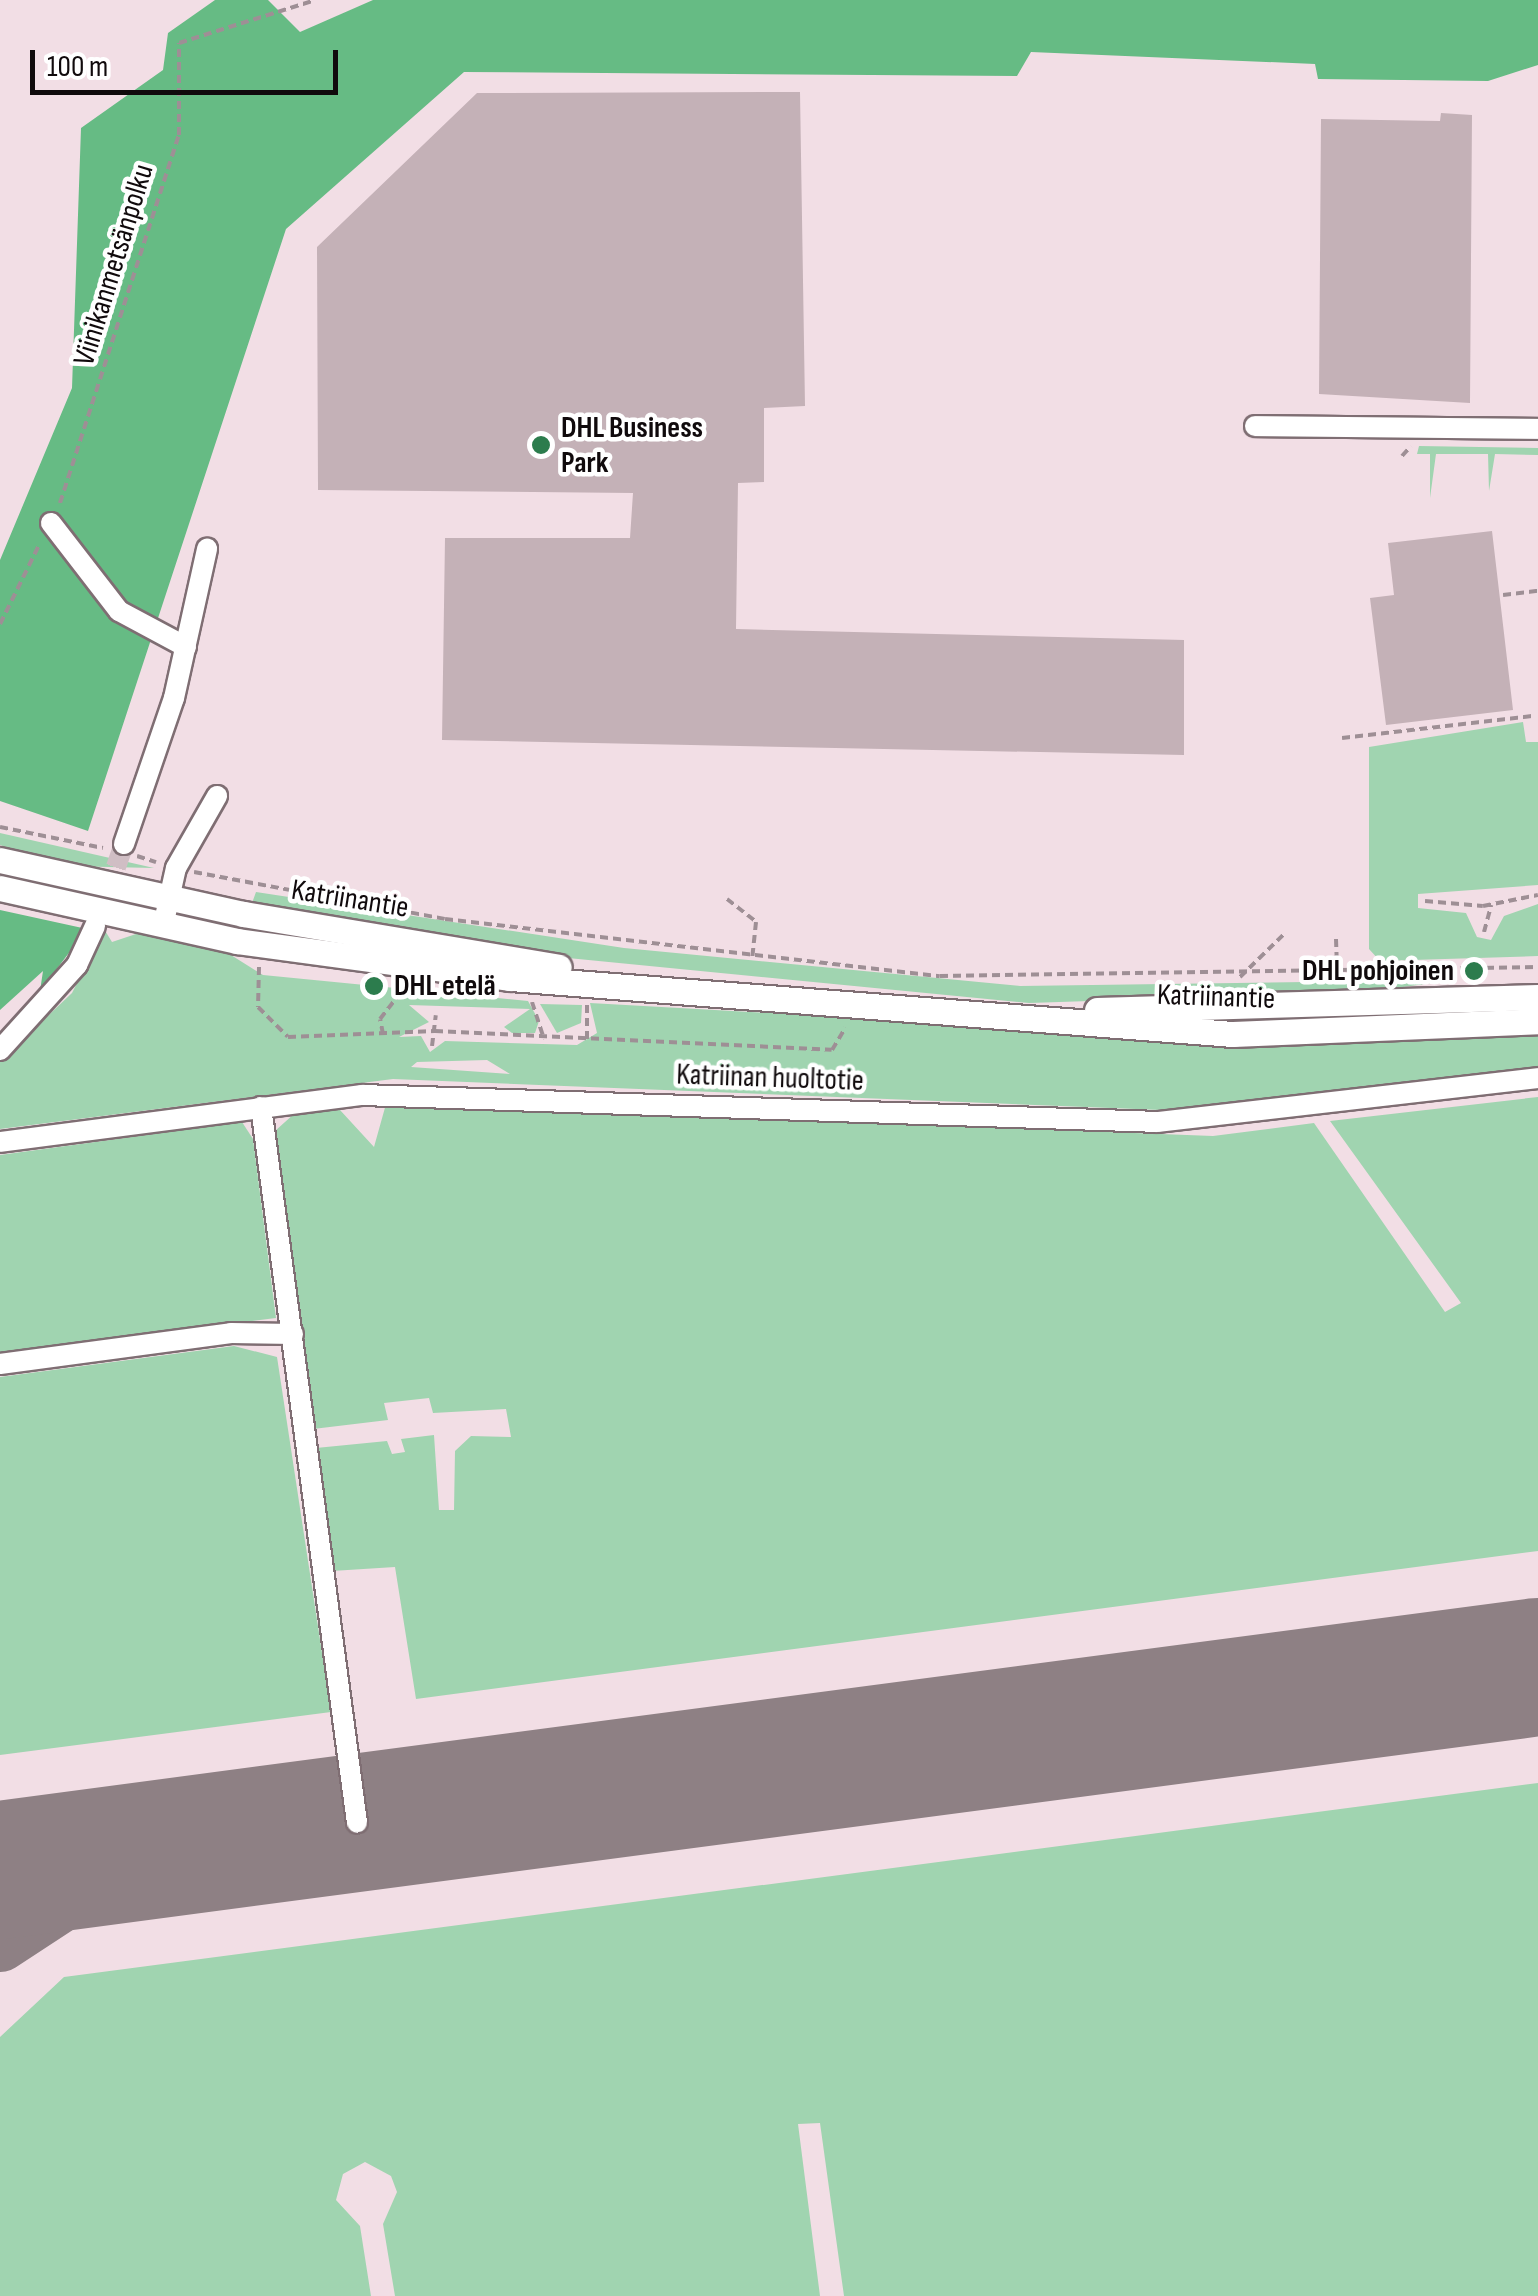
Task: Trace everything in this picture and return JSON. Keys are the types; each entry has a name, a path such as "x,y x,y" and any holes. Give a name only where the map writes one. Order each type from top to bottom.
{"main road":[{"name":"Katriinantie","path":"0,860 169,898 692,988"},
{"name":"Katriinantie","path":"0,888 163,926 420,968 1233,1034 1538,1022"},
{"name":"Katriinantie","path":"952,1014 1538,997"}],"lane":[{"path":"1255,426 1538,429"},
{"path":"51,522 119,611 186,647"},
{"path":"124,844 186,647 207,549"},
{"path":"163,926 176,868 218,796"},
{"path":"0,1050 77,965 96,926"},
{"name":"Katriinan huoltotie","path":"0,1142 260,1107 415,1094 1158,1122 1538,1078"},
{"path":"260,1107 356,1823"},
{"path":"0,1364 230,1332 293,1334"}],"path":[{"name":"Viinikanmetsänpolku","path":"0,624 51,522 179,134 179,43 315,0"},
{"path":"1502,595 1538,591"},
{"path":"1342,738 1532,716"},
{"path":"0,827 176,868 445,919 752,959 1038,981 1538,967"},
{"path":"1425,902 1491,905 1538,894"},
{"path":"728,898 756,922 752,959"},
{"path":"1484,932 1491,905"},
{"path":"1240,977 1283,935"},
{"path":"1336,938 1337,975"},
{"path":"259,967 258,1006 275,1032 435,1031 544,1040 832,1050 850,1020"},
{"path":"383,1034 380,1018 404,990"},
{"path":"529,996 544,1040"},
{"path":"587,1039 588,998"},
{"path":"432,1046 436,1014"}],"green space":[{"path":"215,0 268,0 300,32 373,0 1538,0 1538,65 1488,81 1318,79 1315,64 1031,52 1017,76 464,72 286,229 88,831 0,801 0,560 72,388 81,128 163,70 168,33"},
{"path":"1419,446 1538,448 1538,455 1495,454 1489,491 1488,454 1436,454 1430,498 1430,454 1417,454"},
{"path":"1523,722 1526,742 1538,742 1538,885 1418,894 1418,908 1466,913 1477,937 1491,940 1504,916 1538,904 1538,956 1380,961 1369,949 1369,747"},
{"path":"0,833 154,868 63,866 0,845"},
{"path":"256,892 624,948 1020,986 1454,980 1367,992 1029,1003 568,958 271,910 252,903"},
{"path":"0,910 87,929 40,991 43,971 0,1010"},
{"path":"104,929 112,942 139,933 223,950 263,975 528,1001 539,1021 535,1033 512,1033 504,1027 530,1009 409,1005 429,1022 399,1037 421,1036 430,1052 445,1041 577,1045 597,1033 590,1003 1236,1039 1538,1036 1538,1067 1161,1110 393,1079 0,1129 0,1061 72,993","holes":["487,1060 510,1074 411,1067 417,1062"]},
{"path":"540,1004 582,1005 581,1023 557,1033"},
{"path":"1538,1097 1538,1551 416,1699 395,1567 332,1571 316,1448 387,1441 392,1454 405,1452 401,1439 434,1435 439,1510 454,1510 455,1451 471,1436 511,1437 506,1409 433,1413 429,1398 384,1403 388,1420 313,1429 275,1131 295,1113 340,1110 374,1147 386,1104 1213,1136 1314,1123 1445,1312 1461,1303 1330,1121"},
{"path":"242,1122 253,1139 276,1318 0,1353 0,1155"},
{"path":"234,1346 277,1357 331,1712 0,1755 0,1377"},
{"path":"1538,1783 1538,2296 844,2296 820,2123 798,2124 820,2296 395,2296 383,2224 397,2192 391,2176 365,2162 343,2174 336,2200 360,2226 371,2296 0,2296 0,2037 64,1977"}],"building":[{"name":"DHL Business Park","path":"800,92 805,406 764,408 764,482 738,483 736,629 1184,640 1184,755 442,740 445,538 630,538 633,493 318,490 317,247 477,93"},
{"path":"1441,113 1472,115 1470,403 1319,394 1321,119 1440,121"},
{"path":"1492,531 1513,710 1386,725 1370,598 1394,595 1388,543"}],"taxiway":[{"path":"0,1944 87,1887 222,1841"}],"runway":[{"path":"0,1870 1538,1667"}],"tunnel":[{"path":"96,924 124,844"}],"place":[{"name":"DHL Business Park","path":"541,445"},
{"name":"DHL pohjoinen","path":"1474,971"},
{"name":"DHL etelä","path":"374,986"}]}
